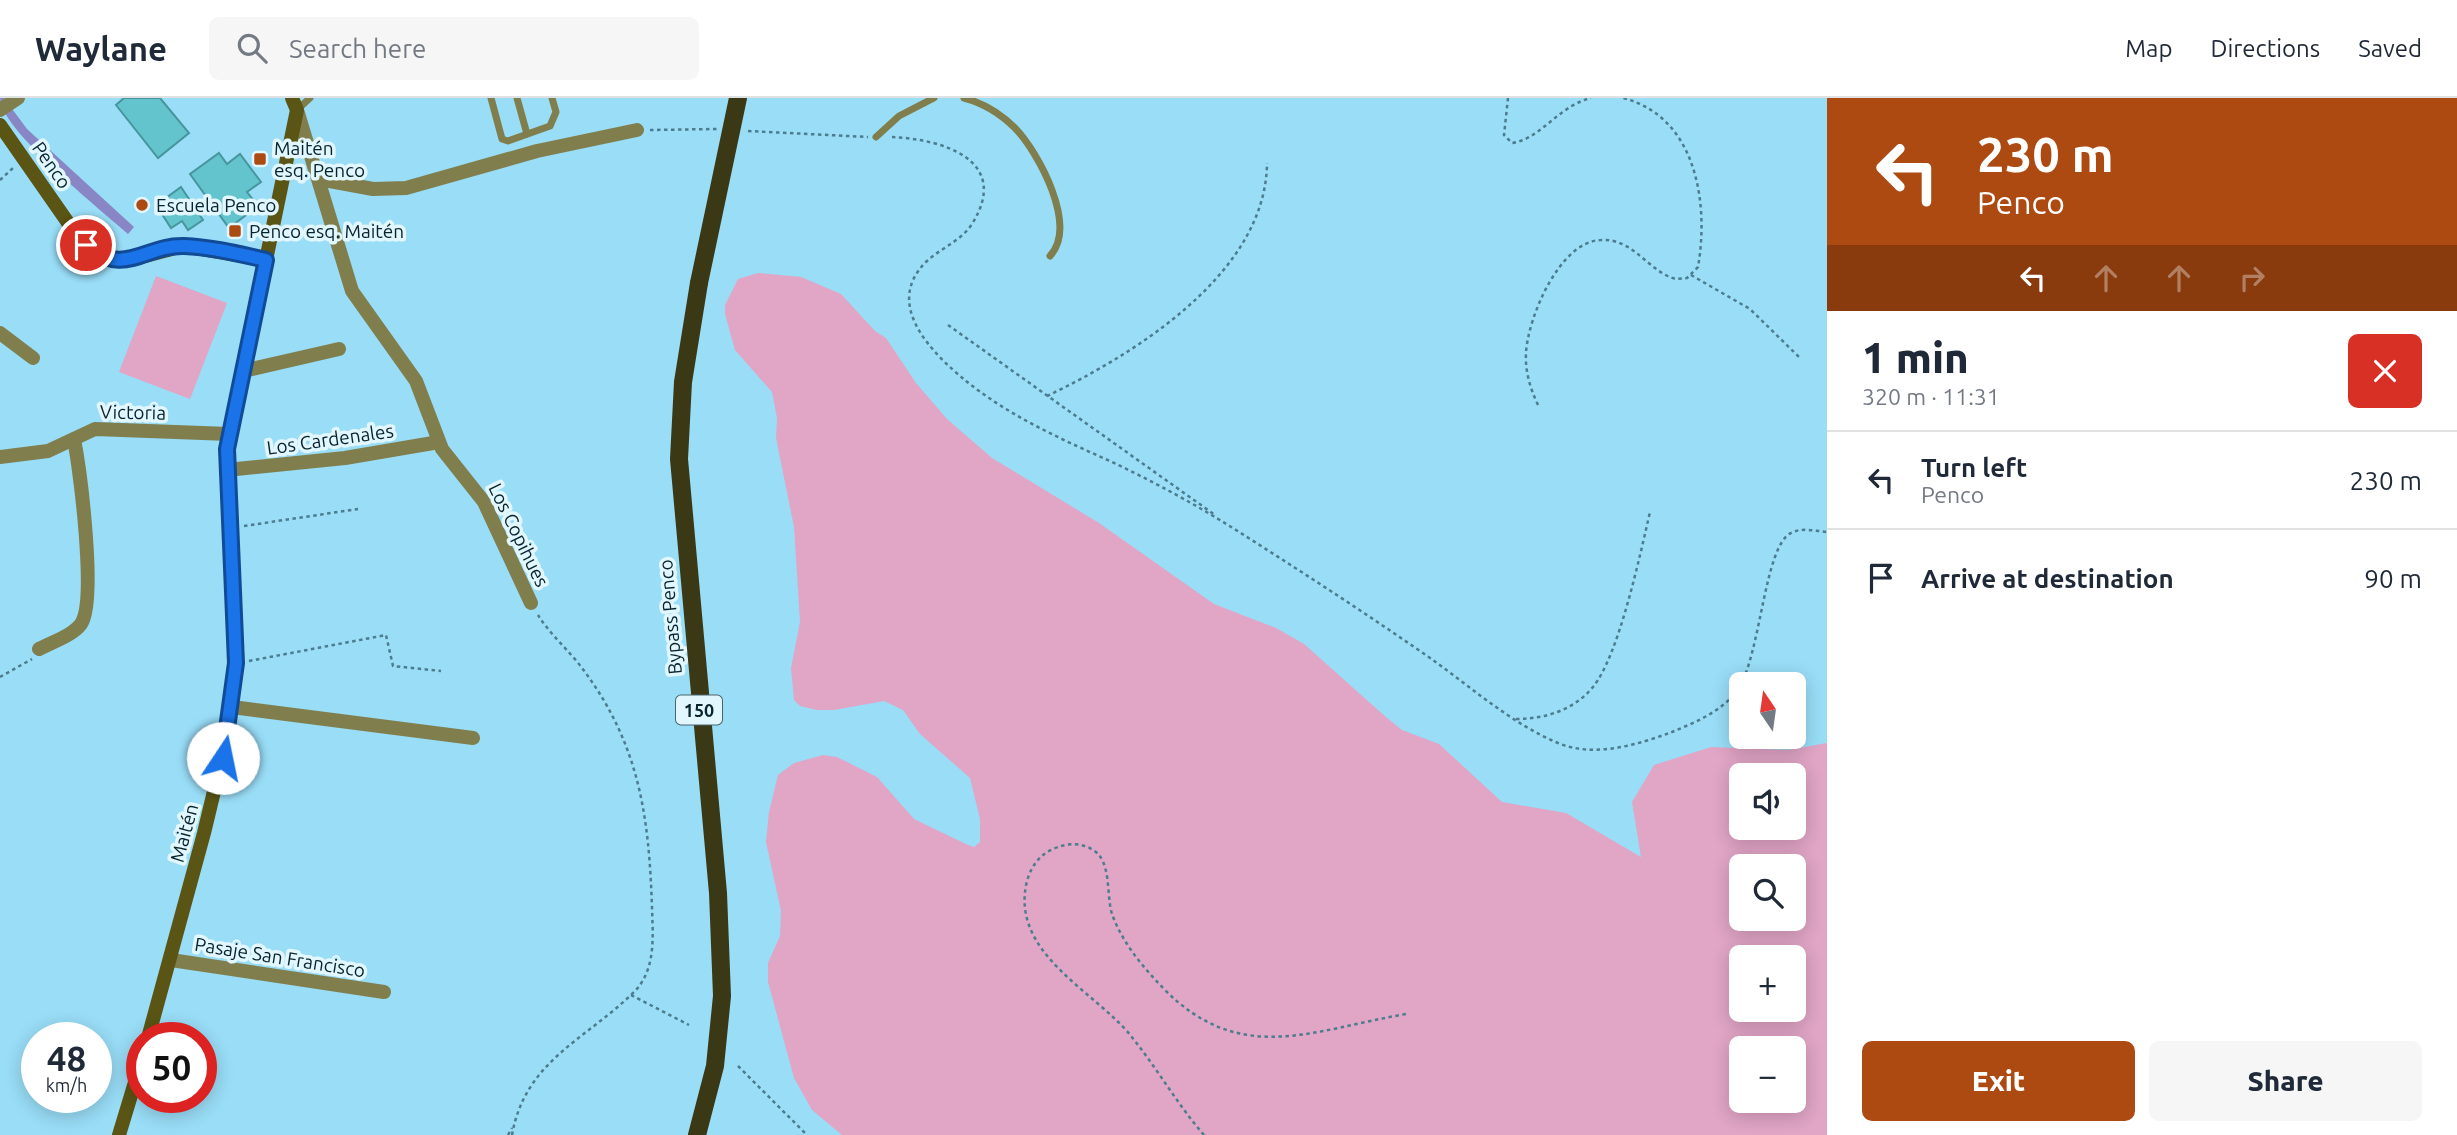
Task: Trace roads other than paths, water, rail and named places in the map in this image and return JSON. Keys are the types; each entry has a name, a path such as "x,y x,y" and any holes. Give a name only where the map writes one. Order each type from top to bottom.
{"main road":[{"name":"Bypass Penco","path":"697,1135 715,1066 722,996 718,893 679,459 683,382 699,283 738,98"},
{"name":"Maitén","path":"153,1022 214,796 232,707 236,663 227,470 229,434 266,260 295,104"},
{"name":"Penco","path":"0,125 78,237 104,257 130,260 183,246 266,260"},
{"path":"119,1135 126,1112"}],"street":[{"path":"0,110 17,99"},
{"name":"Los Copihues","path":"295,104 352,291 416,381 439,442 484,502 531,603"},
{"path":"319,179 373,189 406,188 537,151 637,130"},
{"path":"0,333 33,358"},
{"path":"243,371 339,349"},
{"name":"Victoria","path":"0,457 40,453 88,431 103,429 229,434"},
{"path":"39,649 74,631 85,612 85,516 74,439"},
{"name":"Los Cardenales","path":"227,470 345,458 439,442"},
{"path":"232,707 473,738"},
{"name":"Pasaje San Francisco","path":"171,960 384,992"}],"lane":[{"path":"295,104 310,98"},
{"path":"491,98 502,139 508,141 550,126 556,112 552,98"},
{"path":"517,98 527,134"},
{"path":"876,137 899,116 934,98"},
{"path":"964,98 992,110 1008,122 1024,139 1040,165 1061,227 1060,241 1050,256"}],"place":[{"name":"Maitén esq. Penco","path":"260,159"},
{"name":"Escuela Penco","path":"142,205"},
{"name":"Penco esq. Maitén","path":"235,231"}]}
